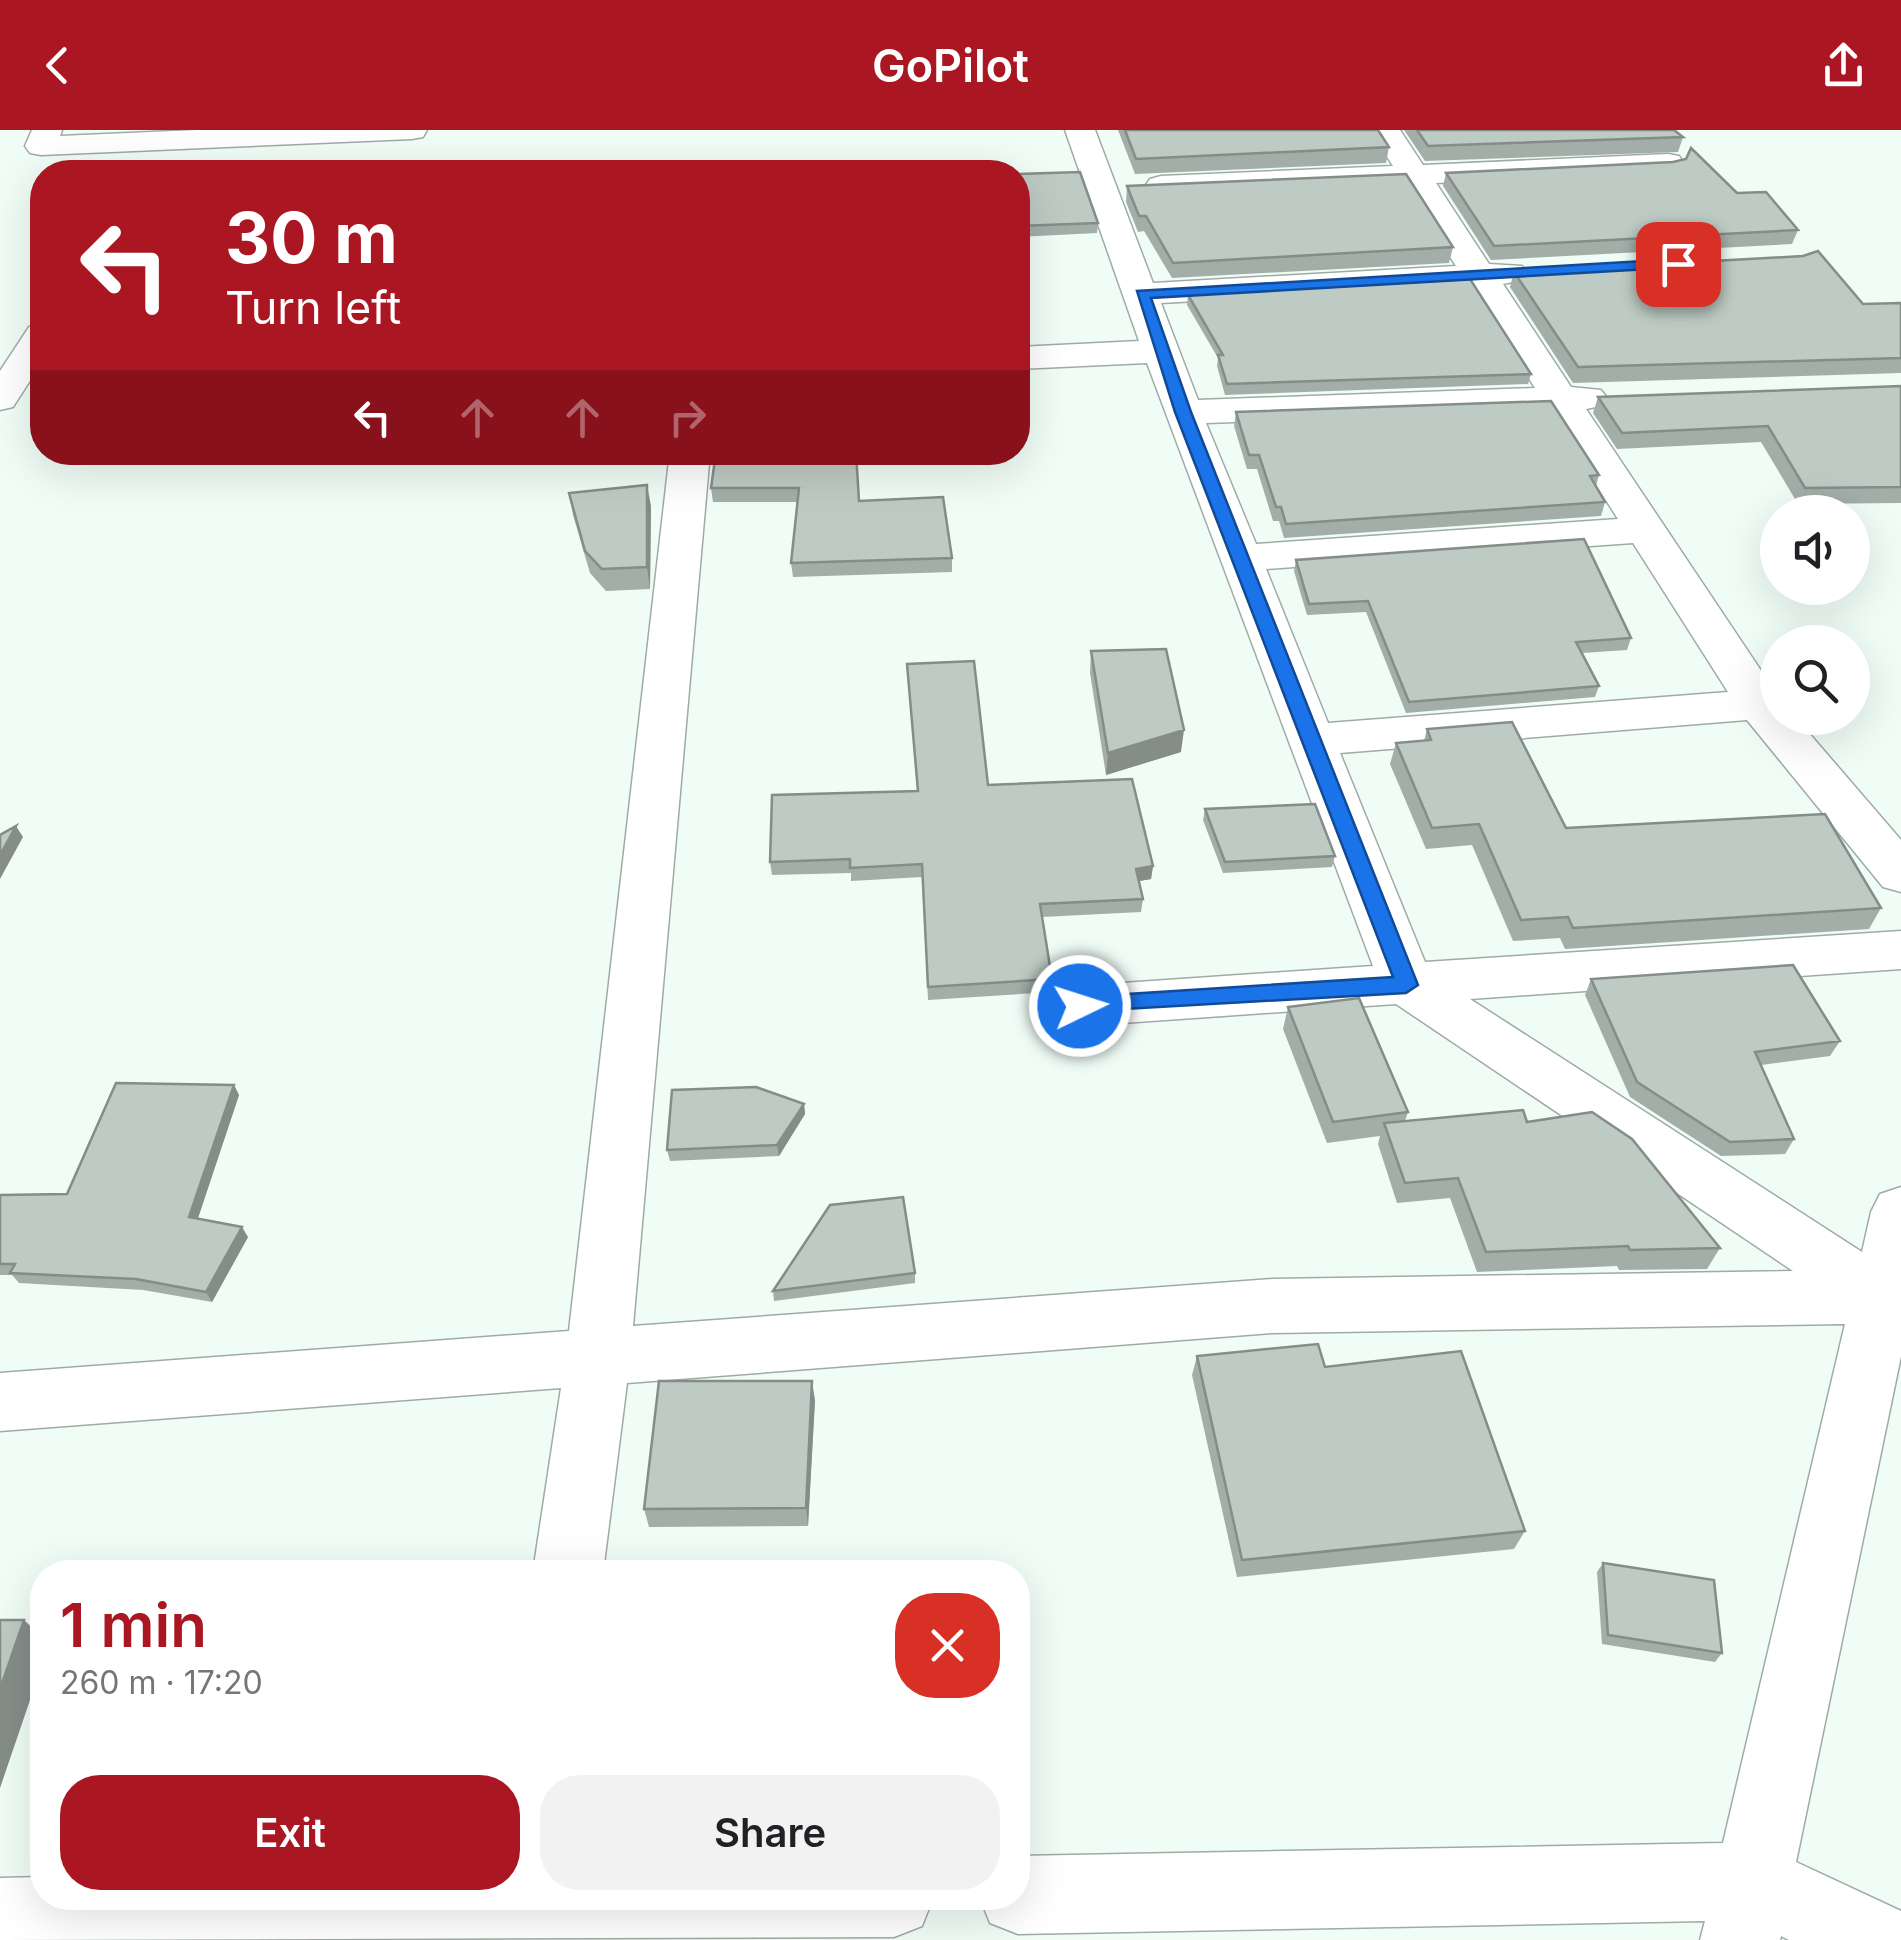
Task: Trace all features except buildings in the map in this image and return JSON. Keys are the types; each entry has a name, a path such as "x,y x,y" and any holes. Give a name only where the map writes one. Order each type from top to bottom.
{"street":[{"path":"47,130 41,146 146,157 412,130"},
{"path":"1080,130 1164,351 1183,412 1406,985 1894,1251"},
{"path":"1385,130 1759,704 1901,874"},
{"path":"1102,189 1668,163"},
{"path":"1142,294 1539,271"},
{"path":"1030,357 1164,351"},
{"path":"0,399 30,353"},
{"path":"1183,412 1617,396"},
{"path":"570,1560 598,1357 689,465"},
{"path":"1243,558 1646,530"},
{"path":"1312,740 1759,704"},
{"path":"1080,1006 1901,950"},
{"path":"0,1402 1273,1306 1894,1251"},
{"path":"1746,1911 1894,1251"},
{"path":"1030,1895 1746,1911 1876,1940"},
{"path":"0,1916 520,1914 614,1910"}],"route":[{"path":"1080,1006 1406,985 1183,412 1142,294 1678,264"}]}
